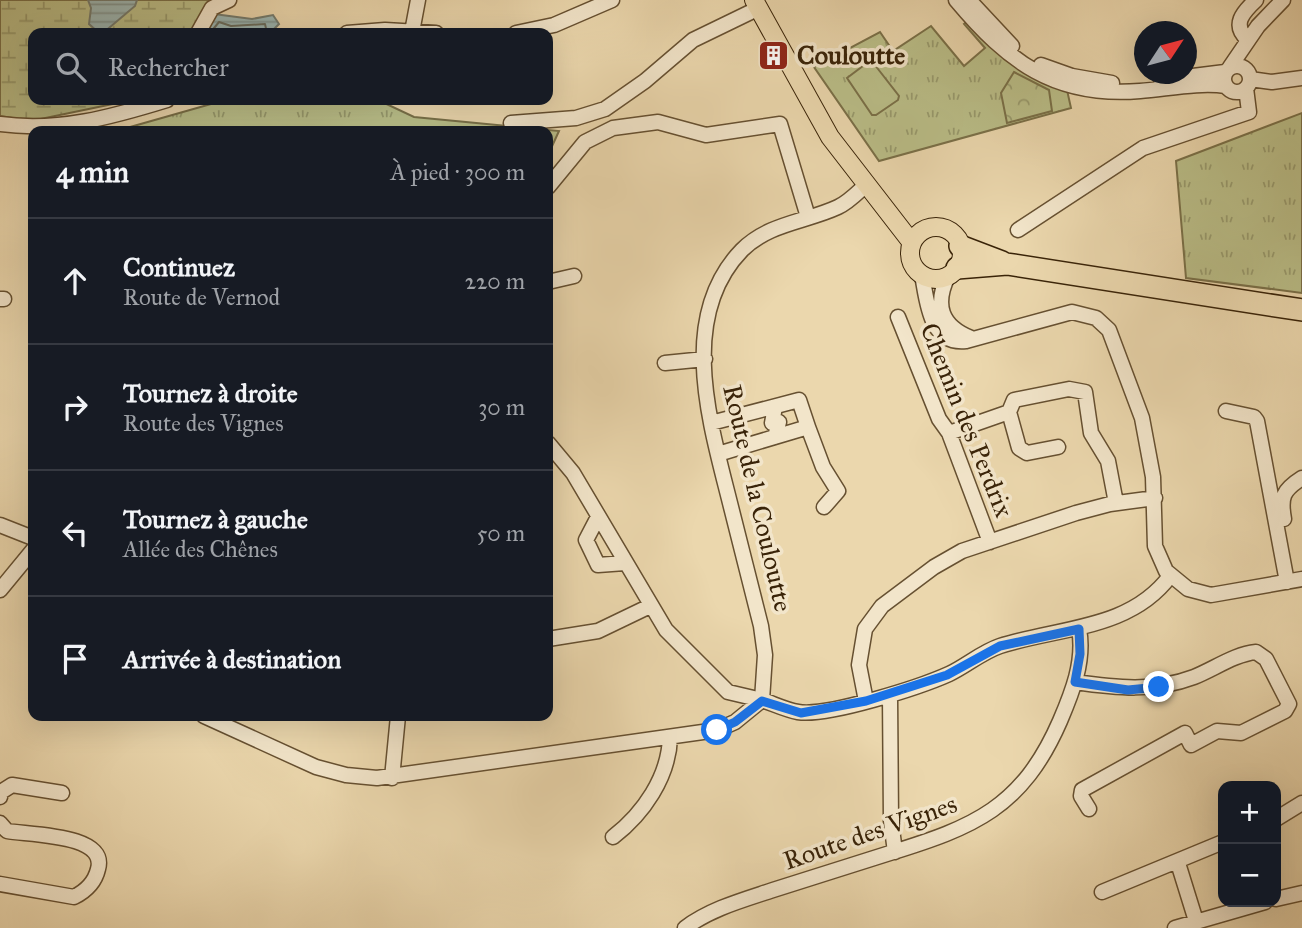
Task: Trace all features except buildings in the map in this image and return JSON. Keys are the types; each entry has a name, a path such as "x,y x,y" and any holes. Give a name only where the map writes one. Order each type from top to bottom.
{"highway":[{"path":"960,246 1007,264 1302,310"},
{"path":"952,272 1007,264"}],"main road":[{"path":"757,4 818,117 912,243 911,260 922,275 936,279 952,272 962,253 951,233 929,229 897,211 873,190"},
{"path":"912,243 929,229"}],"street":[{"path":"201,28 212,8 229,0"},
{"path":"413,28 418,0"},
{"path":"540,28 554,25 612,0"},
{"path":"956,0 1001,50 1026,68 1058,83 1116,93 1227,79 1240,66 1248,80"},
{"path":"969,0 1017,51 1046,68 1072,76 1125,83 1227,79 1240,92 1248,80"},
{"path":"1250,38 1242,34 1239,24 1243,13 1256,0"},
{"path":"1227,79 1250,38 1283,0"},
{"path":"511,123 576,118 605,109 645,81 693,40 757,4"},
{"path":"1243,114 1250,38"},
{"path":"1248,80 1272,82 1302,78"},
{"path":"1227,79 1243,114"},
{"path":"48,126 71,125 143,105"},
{"path":"1018,230 1143,148 1243,114"},
{"path":"553,181 585,142 613,128 658,122 706,135 780,124 808,217"},
{"path":"0,124 28,127"},
{"name":"Route de la Couloutte","path":"762,701 765,655 761,626 711,423 705,359 708,311 723,275 752,242 777,227 839,207 873,190"},
{"path":"952,272 941,295 940,311 953,329 973,339"},
{"path":"922,275 932,319 941,333 955,341 973,339 1065,313 1085,313 1101,321 1109,330 1142,418 1153,477 1155,546 1171,576 1188,589 1211,595 1294,580"},
{"path":"553,281 574,276"},
{"name":"Chemin des Perdrix","path":"898,317 939,419 949,433 989,542"},
{"path":"665,363 705,359"},
{"path":"1058,447 1027,453 1022,451 1015,440 1009,412 1012,402 1020,396 1075,389 1085,392 1092,438 1110,467 1116,503"},
{"path":"711,423 799,400 823,467 838,491 824,507"},
{"path":"775,407 772,423 779,422 775,437"},
{"path":"1226,411 1254,417 1257,421 1294,580"},
{"path":"949,433 1009,412"},
{"path":"718,454 808,427"},
{"path":"553,448 565,461 650,606 681,647 724,688 801,713 890,695 947,675 1000,646 1108,620 1135,606 1163,586 1171,576"},
{"path":"1294,580 1281,502 1287,487 1302,478"},
{"path":"866,701 860,676 860,652 865,629 876,612 946,559 989,542 1116,503 1155,498"},
{"path":"598,517 586,540 598,565 625,563"},
{"path":"0,525 28,536"},
{"path":"0,590 28,556"},
{"path":"553,638 598,631 650,606"},
{"name":"Route des Vignes","path":"685,928 708,914 751,897 956,832 999,806 1048,746 1075,682 1080,654 1079,629"},
{"path":"1075,682 1128,690 1159,687 1195,677 1256,652 1266,659 1289,704 1285,711 1241,733 1217,732 1191,745 1185,733 1120,766 1080,792 1089,809"},
{"path":"890,695 891,821 895,852"},
{"path":"214,721 271,749 330,772 392,778 724,728 762,701"},
{"path":"392,778 397,721"},
{"path":"612,837 637,817 649,800 664,763 670,737"},
{"path":"0,797 1,792 12,785 62,793"},
{"path":"1281,816 1302,803"},
{"path":"0,823 7,831 80,841 95,850 100,863 96,878 74,897 6,884"},
{"path":"1102,892 1219,844"},
{"path":"1178,863 1196,921"},
{"path":"1281,898 1302,892"},
{"path":"1175,928 1247,907"}],"green space":[{"path":"0,0 209,0 194,28 28,28 28,105 108,105 31,121 0,116"},
{"path":"969,20 1067,90 1071,108 879,161 814,67 880,32 893,51 931,26 964,66 985,48 964,24"},
{"path":"871,60 899,96 898,100 876,115 872,115 847,78"},
{"path":"1014,72 1049,90 1052,111 1007,123 1001,93"},
{"path":"207,105 389,105 414,117 507,126 134,126"},
{"path":"1302,113 1302,293 1186,278 1176,161"},
{"path":"553,130 559,131 553,144"}],"water":[{"path":"88,0 137,0 135,6 109,28 93,28 89,24 91,8"},
{"path":"214,14 252,19 273,15 279,24 275,28 205,28"}],"place":[{"name":"Couloutte","path":"774,55"}],"route":[{"path":"717,730 735,722 762,701 801,713 866,701 947,675 1000,646 1079,629 1080,654 1075,682 1128,690 1159,687"}]}
